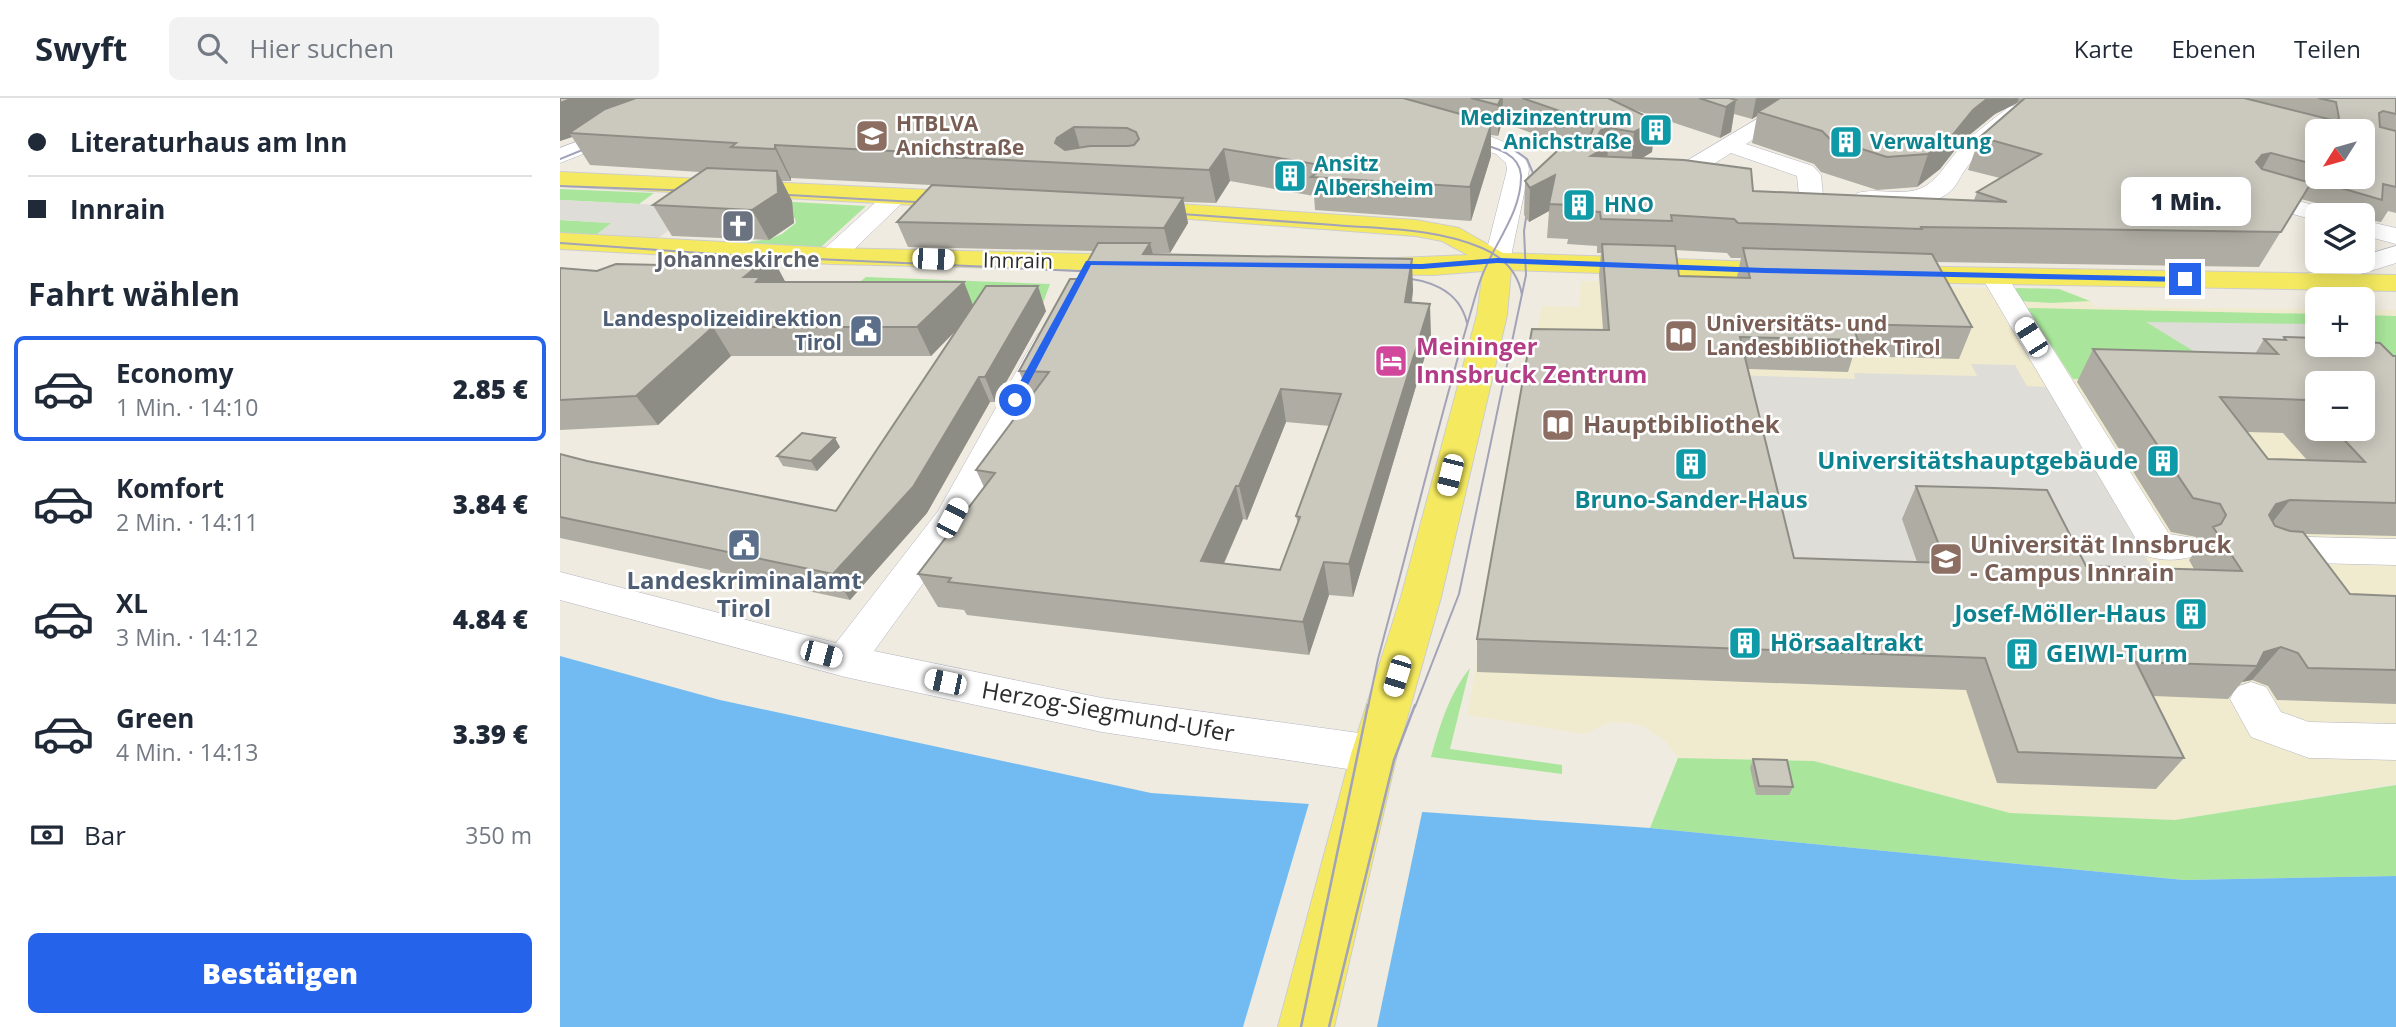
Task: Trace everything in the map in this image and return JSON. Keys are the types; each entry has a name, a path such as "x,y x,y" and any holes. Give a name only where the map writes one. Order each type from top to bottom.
{"main road":[{"path":"560,179 993,201"},
{"path":"1112,208 1416,228 1450,234 1497,261"},
{"name":"Innrain","path":"560,241 832,256 1161,263"},
{"path":"1306,1027 1371,766 1421,597 1492,315 1497,261"},
{"path":"1341,266 1433,267 1497,261 1818,272"},
{"path":"1870,273 2396,284"}],"street":[{"path":"560,156 709,98"},
{"path":"1662,180 1697,184 1686,171 1806,98"},
{"path":"1784,193 1904,199 1935,192 1944,186 1956,165 1987,134 2019,109"},
{"path":"1733,122 1755,130"},
{"path":"1422,124 1495,145 1527,160 1518,170 1497,261"},
{"path":"1729,145 1805,171 1809,175 1811,195"},
{"path":"2252,195 2305,210"},
{"path":"832,256 896,196"},
{"path":"2375,230 2396,236"},
{"path":"2313,281 2396,254"},
{"path":"845,661 952,518 1088,263"},
{"path":"1994,276 2159,547 2180,548"},
{"path":"2264,548 2396,552"},
{"name":"Herzog-Siegmund-Ufer","path":"560,586 845,661 1102,715 1371,766"},
{"path":"2251,699 2266,724 2309,740 2396,742"}],"shaded area":[{"path":"560,200 700,207 657,239 596,235 611,223 560,220"},
{"name":"Universität Innsbruck - Campus Innrain","path":"1581,281 2059,289 2090,301 2095,307 2305,309 2305,357 2375,357 2375,309 2396,310 2396,784 2175,820 2010,813 1814,761 1678,758 1666,742 1645,727 1630,723 1611,722 1584,734 1467,715 1542,306 1579,307"},
{"path":"2146,322 2305,324 2305,348 2218,366"},
{"path":"1971,364 2015,365 2027,386 2047,387 2158,578 1930,596 1783,591 1734,375 1855,379 1854,373 1977,376"}],"green space":[{"path":"560,189 654,193 639,204 560,200"},
{"path":"701,197 866,206 821,247 741,243 770,239 782,234 796,223 795,218"},
{"path":"560,220 612,223 596,235 560,233"},
{"path":"866,277 1050,284 1040,311 824,310"},
{"path":"2059,289 2090,301 2018,301 2013,290"},
{"path":"2027,308 2305,314 2305,329 2218,366 2240,382 2073,379"},
{"path":"2375,315 2396,316 2396,357 2375,356"},
{"path":"1470,668 1450,749 1562,765 1562,774 1431,757 1451,699"},
{"path":"1678,758 1814,761 2010,813 2175,820 2396,785 2396,876 2184,880 1650,828"}],"water":[{"path":"560,656 720,700 1151,793 1650,828 2184,880 2396,876 2396,1027 560,1027"}],"pier":[{"path":"1310,800 1423,808 1377,1027 1243,1027"}],"building":[{"path":"560,98 573,98 560,103"},
{"path":"636,98 1403,98 1491,125 1470,187 1311,177 1327,166 1224,149 1209,170 946,157 949,154 775,145 775,149 731,147 736,143 569,133 605,109","holes":["1074,127 1127,128 1136,132 1139,139 1134,145 1090,146 1065,150 1055,143 1057,138"]},
{"path":"1471,98 1501,98 1498,105"},
{"path":"1522,98 1608,98 1656,121 1634,132 1610,128 1601,130 1596,139 1601,145 1608,146 1591,156 1684,160 1751,169 1753,191 2007,202 1977,192 2041,154 1980,137 2025,98 2244,98 2328,119 2305,119 2305,162 2271,153 2262,155 2256,162 2262,169 2305,181 2305,189 2307,189 2281,232 1921,227 1922,229 1738,223 1734,219 1671,215 1672,221 1601,219 1600,212 1570,210 1570,205 1549,204 1555,175 1530,188 1525,181 1570,139 1590,136 1593,129 1589,121"},
{"path":"1699,98 1729,98 1736,100 1726,107"},
{"path":"1780,98 1988,98 1973,110 1951,137 1928,154 1887,157 1830,139 1822,131 1758,112"},
{"path":"2318,98 2396,98 2396,114 2383,111 2379,113 2380,127 2396,131 2396,187 2383,184 2382,200 2344,189 2375,189 2375,119 2338,119 2336,102"},
{"path":"707,168 777,171 778,193 752,210 653,205"},
{"path":"932,185 1183,198 1164,228 897,222"},
{"path":"1098,243 1150,243 1143,254 1412,259 1405,302 1430,304 1349,564 1324,562 1303,622 948,582 951,578 918,574 995,473 976,470 1049,372 1019,371 1070,279 1078,279","holes":["1281,389 1341,394 1296,516 1300,517 1280,570 1201,561 1236,486 1239,486"]},
{"path":"1602,244 1675,246 1679,276 1750,278 1743,248 1932,254 1972,327 1852,324 1858,340 1740,337 1794,558 1946,563 1916,486 1994,488 2047,490 2086,566 2242,571 2213,527 2221,524 2226,515 2220,504 2193,498 2093,349 2278,354 2264,339 2286,340 2284,337 2305,338 2305,357 2375,357 2375,343 2380,343 2396,356 2396,503 2290,500 2276,504 2269,515 2275,526 2303,532 2350,594 2396,596 2396,670 2308,668 2298,653 2281,647 2264,652 2257,666 2136,662 2184,758 2018,752 1985,658 1477,639 1532,329 1609,330"},
{"path":"771,255 744,277 760,277 756,282 964,282 917,327 713,327 636,396 560,400 560,268 597,271 616,264 662,265"},
{"path":"986,286 1038,286 985,377 979,377 913,487 833,574 560,517 560,454 836,511"},
{"path":"802,433 835,438 811,461 777,456"},
{"path":"1753,759 1787,760 1793,787 1759,786"}],"tram line":[{"path":"1472,141 1509,155 1515,160 1521,175 1520,190 1511,218 1492,253"},
{"path":"560,159 597,144"},
{"path":"1514,150 1527,159 1533,173 1524,231 1526,275 1522,295"},
{"path":"560,186 696,191"},
{"path":"770,194 934,203"},
{"path":"1168,213 1428,233 1465,241 1492,253"},
{"path":"560,243 729,255 1100,272"},
{"path":"1368,707 1378,659 1452,377 1479,284 1492,253"},
{"path":"1492,253 1513,272 1522,295"},
{"path":"1394,277 1429,283 1449,294 1457,301 1467,323"},
{"path":"1415,707 1459,594 1522,295"},
{"path":"1301,1027 1368,705"},
{"path":"1329,1027 1394,760 1415,705"}],"place":[{"name":"Medizinzentrum Anichstraße","path":"1656,130"},
{"name":"HTBLVA Anichstraße","path":"872,136"},
{"name":"Verwaltung","path":"1846,142"},
{"name":"Ansitz Albersheim","path":"1290,176"},
{"name":"HNO","path":"1579,205"},
{"name":"Johanneskirche","path":"738,226"},
{"name":"Landespolizeidirektion Tirol","path":"866,331"},
{"name":"Universitäts- und Landesbibliothek Tirol","path":"1681,336"},
{"name":"Meininger Innsbruck Zentrum","path":"1391,361"},
{"name":"Hauptbibliothek","path":"1558,425"},
{"name":"Universitätshauptgebäude","path":"2163,461"},
{"name":"Bruno-Sander-Haus","path":"1691,464"},
{"name":"Landeskriminalamt Tirol","path":"744,545"},
{"name":"Universität Innsbruck - Campus Innrain","path":"1946,559"},
{"name":"Josef-Möller-Haus","path":"2191,614"},
{"name":"Hörsaaltrakt","path":"1745,643"},
{"name":"GEIWI-Turm","path":"2022,654"}],"route":[{"path":"1015,400 1088,263 1433,267 1497,261 1949,275 2185,279"}]}
